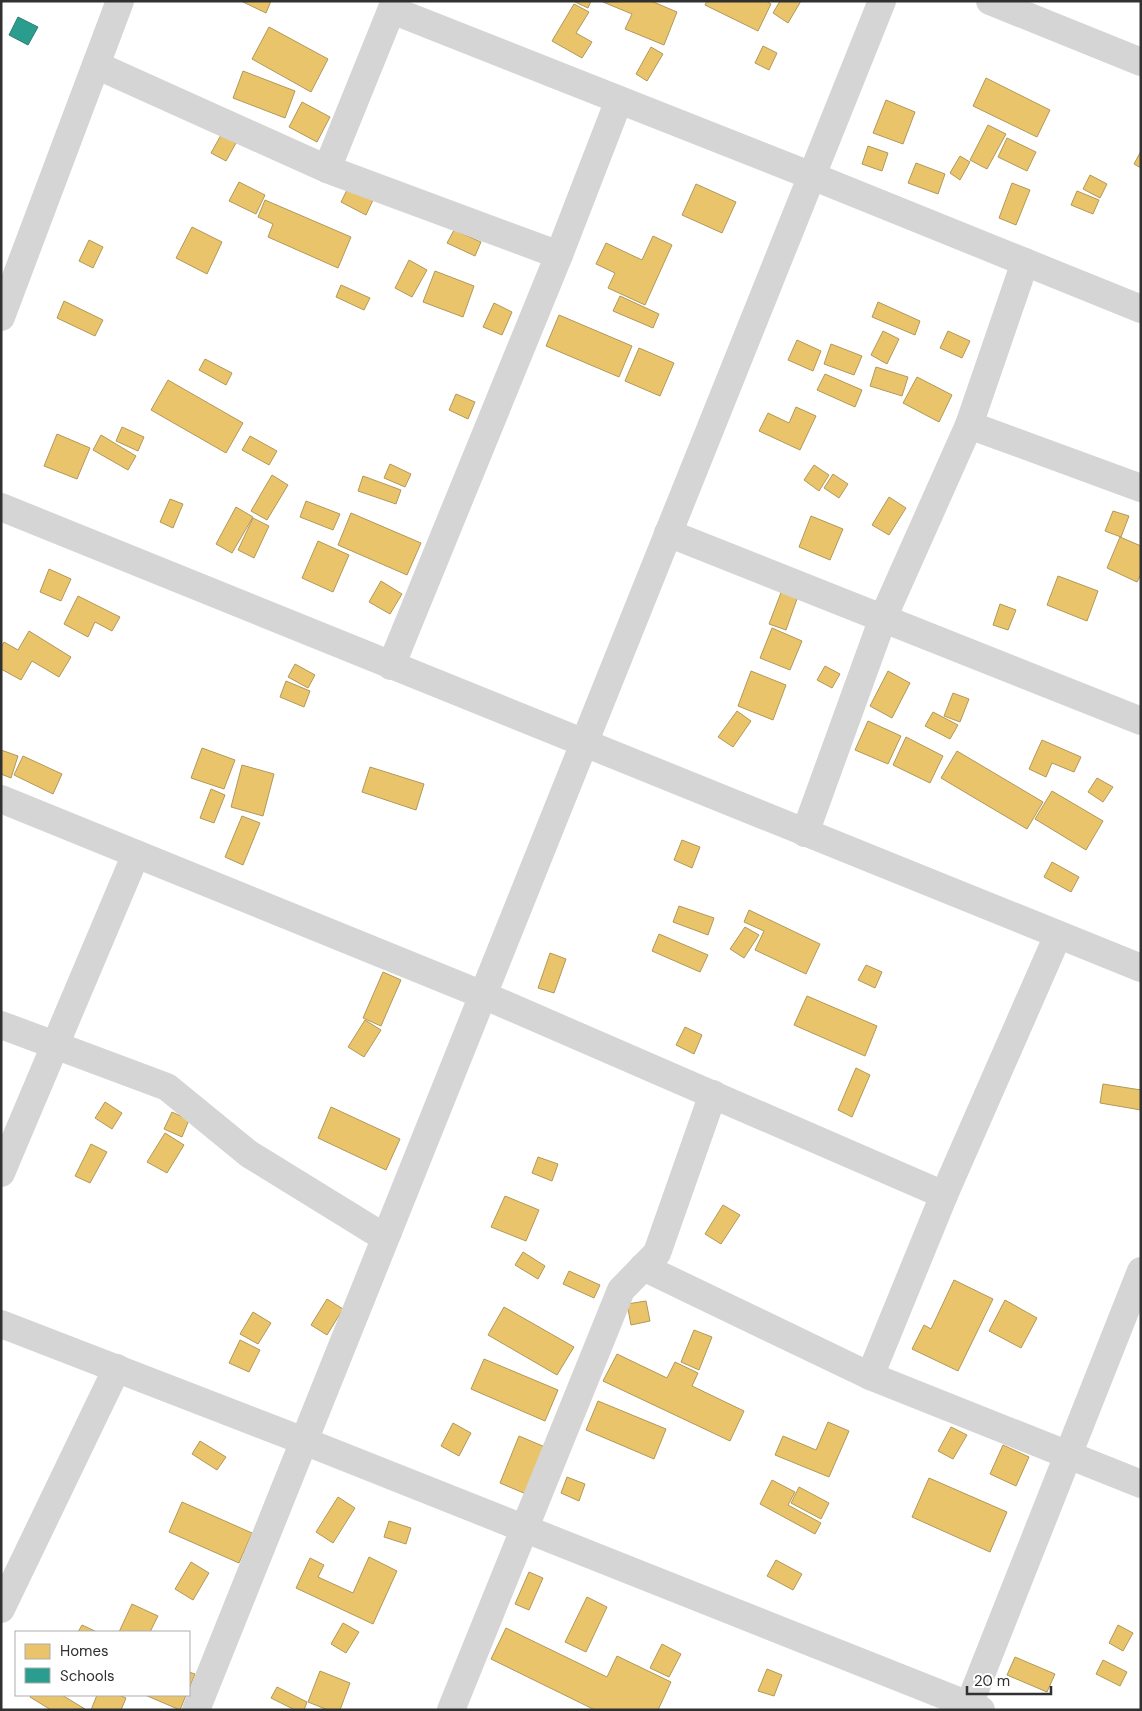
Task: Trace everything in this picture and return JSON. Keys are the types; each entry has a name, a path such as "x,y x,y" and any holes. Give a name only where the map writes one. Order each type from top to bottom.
{"street":[{"path":"1,317 120,1"},
{"path":"196,1710 882,1"},
{"path":"990,1 1141,62"},
{"path":"328,169 393,6 619,100 1141,309"},
{"path":"96,64 328,169 559,255"},
{"path":"391,666 559,255 619,100"},
{"path":"805,833 882,618 969,424 1025,262"},
{"path":"969,424 1141,488"},
{"path":"1,507 1141,968"},
{"path":"668,533 1141,721"},
{"path":"1,799 483,995 944,1195"},
{"path":"1,1173 136,854"},
{"path":"870,1376 944,1195 1058,935"},
{"path":"1,1026 167,1087 249,1154 374,1231 388,1232"},
{"path":"451,1710 621,1290 657,1253 714,1094"},
{"path":"643,1267 870,1376 1141,1484"},
{"path":"1,1324 524,1528 972,1708 1068,1455 1141,1271"},
{"path":"1,1610 117,1368"}],"building: Homes":[{"path":"241,1 271,1 266,13"},
{"path":"573,1 591,1 588,8"},
{"path":"651,1 677,12 664,45 625,29 632,14 603,2"},
{"path":"707,1 766,1 771,4 758,31 705,5"},
{"path":"780,1 801,1 788,23 773,13"},
{"path":"574,4 589,12 576,33 592,42 582,58 552,41"},
{"path":"269,27 328,59 311,92 252,59"},
{"path":"763,46 777,53 769,70 755,63"},
{"path":"651,47 663,54 647,81 636,74"},
{"path":"243,71 295,91 285,118 233,98"},
{"path":"986,78 1050,110 1037,137 973,106"},
{"path":"886,100 915,112 903,144 873,133"},
{"path":"302,102 330,117 317,142 289,127"},
{"path":"988,125 1006,134 987,169 970,160"},
{"path":"221,135 236,143 226,161 211,153"},
{"path":"1007,138 1036,152 1027,171 998,157"},
{"path":"868,146 888,153 882,171 862,164"},
{"path":"1141,151 1141,168 1134,164"},
{"path":"960,156 970,162 960,180 950,173"},
{"path":"916,163 945,174 938,194 908,183"},
{"path":"1090,175 1107,184 1100,198 1083,189"},
{"path":"239,182 265,195 256,214 229,201"},
{"path":"1012,183 1030,190 1016,225 999,218"},
{"path":"696,184 736,202 722,233 682,215"},
{"path":"348,188 373,200 366,215 341,202"},
{"path":"1077,191 1099,200 1093,214 1071,205"},
{"path":"265,200 351,237 338,268 268,237 273,224 258,217"},
{"path":"192,227 222,242 207,274 176,258"},
{"path":"454,230 481,242 475,256 447,243"},
{"path":"653,236 672,245 645,305 608,288 615,273 596,264 606,243 642,260"},
{"path":"89,240 103,247 93,268 79,261"},
{"path":"409,260 427,270 412,297 395,288"},
{"path":"435,271 474,286 463,317 423,302"},
{"path":"341,285 370,298 364,310 336,297"},
{"path":"620,296 659,314 653,328 613,311"},
{"path":"64,301 103,320 95,336 57,318"},
{"path":"878,302 920,321 915,335 872,317"},
{"path":"494,303 512,312 502,335 483,327"},
{"path":"559,315 632,346 619,377 546,346"},
{"path":"883,331 899,339 887,364 871,355"},
{"path":"948,331 970,341 962,358 940,348"},
{"path":"797,340 821,351 813,371 788,360"},
{"path":"831,344 862,356 854,375 824,364"},
{"path":"639,348 674,363 660,396 625,381"},
{"path":"205,359 232,373 226,385 199,370"},
{"path":"876,367 908,377 902,396 870,386"},
{"path":"825,374 862,390 855,407 817,390"},
{"path":"917,377 952,395 939,422 903,403"},
{"path":"168,380 243,423 226,453 151,410"},
{"path":"456,394 475,402 468,419 449,410"},
{"path":"796,407 816,416 800,450 759,431 768,413 789,423"},
{"path":"122,427 144,437 138,451 116,441"},
{"path":"57,434 90,448 77,479 44,466"},
{"path":"101,435 136,456 128,470 93,450"},
{"path":"250,436 277,451 269,465 242,450"},
{"path":"390,464 411,474 405,487 384,478"},
{"path":"814,465 829,475 819,491 804,480"},
{"path":"833,474 848,484 839,498 824,488"},
{"path":"272,475 288,485 267,520 251,511"},
{"path":"363,476 401,490 396,504 358,491"},
{"path":"889,497 906,508 889,535 872,525"},
{"path":"170,499 183,504 173,528 160,522"},
{"path":"306,501 340,514 333,530 300,517"},
{"path":"236,507 253,517 232,553 216,544"},
{"path":"1113,511 1129,516 1121,537 1105,531"},
{"path":"351,513 421,543 407,575 338,545"},
{"path":"811,516 843,529 830,560 799,547"},
{"path":"253,518 269,526 254,558 238,550"},
{"path":"1120,537 1141,546 1141,574 1137,582 1107,568"},
{"path":"318,541 349,555 333,592 302,578"},
{"path":"49,569 71,579 61,601 40,592"},
{"path":"1058,576 1098,591 1087,621 1047,605"},
{"path":"381,581 402,594 390,614 369,602"},
{"path":"782,590 798,596 786,630 769,624"},
{"path":"78,596 120,617 112,631 95,622 88,637 64,624"},
{"path":"1000,604 1016,610 1008,630 993,625"},
{"path":"772,628 802,641 790,670 760,658"},
{"path":"29,631 71,657 59,677 32,661 21,680 1,669 1,648 4,642 18,650"},
{"path":"295,664 315,675 308,688 288,677"},
{"path":"825,666 840,674 832,688 817,680"},
{"path":"751,671 786,685 773,720 738,706"},
{"path":"888,671 910,683 892,718 870,706"},
{"path":"286,681 310,691 304,707 280,697"},
{"path":"953,693 969,699 960,722 944,716"},
{"path":"737,711 751,721 733,747 718,737"},
{"path":"933,712 958,725 950,739 925,726"},
{"path":"868,721 901,736 888,764 855,750"},
{"path":"906,737 943,756 930,783 893,765"},
{"path":"1042,740 1081,757 1074,772 1052,763 1046,777 1029,769"},
{"path":"202,748 235,760 224,789 191,778"},
{"path":"1,750 18,756 11,778 1,774"},
{"path":"957,751 1043,802 1027,829 941,778"},
{"path":"23,756 62,774 53,794 14,775"},
{"path":"242,765 274,774 263,816 231,807"},
{"path":"370,767 424,784 416,810 362,792"},
{"path":"1097,778 1113,787 1103,802 1088,792"},
{"path":"211,789 225,795 214,823 200,818"},
{"path":"1052,791 1103,821 1086,850 1035,819"},
{"path":"242,816 260,823 243,865 225,857"},
{"path":"682,840 700,847 692,868 674,860"},
{"path":"1052,862 1079,877 1071,892 1044,877"},
{"path":"679,906 714,918 708,935 673,922"},
{"path":"749,910 820,944 806,974 755,950 764,931 744,922"},
{"path":"745,927 759,935 744,958 730,949"},
{"path":"659,934 708,955 700,972 652,951"},
{"path":"550,953 566,959 554,993 538,988"},
{"path":"866,965 882,972 875,988 858,980"},
{"path":"383,972 401,980 381,1026 363,1018"},
{"path":"807,996 877,1026 865,1056 794,1025"},
{"path":"365,1020 381,1030 364,1057 348,1047"},
{"path":"685,1027 702,1035 694,1054 676,1045"},
{"path":"856,1068 870,1075 852,1117 838,1110"},
{"path":"1103,1084 1141,1090 1141,1110 1100,1103"},
{"path":"105,1102 122,1113 112,1129 95,1118"},
{"path":"331,1107 400,1139 386,1170 318,1138"},
{"path":"172,1112 189,1120 182,1137 164,1129"},
{"path":"165,1133 184,1145 167,1173 147,1162"},
{"path":"91,1144 107,1152 90,1183 75,1176"},
{"path":"538,1157 558,1164 552,1181 532,1173"},
{"path":"505,1196 539,1210 526,1241 491,1227"},
{"path":"723,1205 740,1215 721,1244 705,1234"},
{"path":"523,1252 545,1266 538,1279 515,1265"},
{"path":"569,1271 600,1285 594,1298 563,1284"},
{"path":"954,1280 993,1299 958,1371 912,1349 924,1325 931,1329"},
{"path":"327,1299 343,1309 327,1335 311,1325"},
{"path":"1005,1300 1037,1318 1021,1348 989,1331"},
{"path":"646,1301 650,1321 631,1325 627,1304"},
{"path":"504,1307 574,1347 557,1375 488,1335"},
{"path":"253,1312 271,1323 258,1344 240,1334"},
{"path":"694,1330 712,1337 699,1370 681,1362"},
{"path":"240,1340 260,1350 249,1372 229,1363"},
{"path":"617,1354 667,1378 675,1362 698,1373 692,1386 744,1411 730,1441 603,1381"},
{"path":"484,1359 558,1390 545,1421 471,1389"},
{"path":"598,1401 666,1429 654,1459 586,1430"},
{"path":"828,1422 849,1431 829,1477 775,1455 783,1436 816,1450"},
{"path":"453,1423 471,1433 459,1456 441,1446"},
{"path":"951,1427 967,1435 953,1459 938,1451"},
{"path":"519,1436 545,1447 526,1494 500,1483"},
{"path":"200,1441 226,1457 217,1470 192,1454"},
{"path":"1003,1445 1029,1457 1016,1486 990,1474"},
{"path":"567,1477 585,1484 579,1501 561,1493"},
{"path":"929,1478 1007,1512 990,1552 912,1517"},
{"path":"772,1480 795,1492 788,1505 821,1523 815,1534 760,1504"},
{"path":"799,1487 829,1503 821,1519 791,1503"},
{"path":"338,1497 355,1508 333,1543 316,1532"},
{"path":"182,1502 252,1533 239,1563 169,1532"},
{"path":"389,1521 411,1528 406,1544 384,1537"},
{"path":"369,1557 397,1571 373,1624 296,1588 310,1558 324,1565 318,1577 353,1593"},
{"path":"776,1560 802,1574 793,1590 767,1576"},
{"path":"191,1562 209,1573 193,1600 175,1589"},
{"path":"529,1572 543,1578 529,1610 515,1604"},
{"path":"587,1597 607,1607 586,1652 565,1642"},
{"path":"132,1604 158,1616 150,1631 119,1631"},
{"path":"343,1623 359,1632 346,1653 331,1644"},
{"path":"82,1625 95,1631 79,1631"},
{"path":"1118,1625 1133,1633 1123,1651 1109,1643"},
{"path":"506,1628 607,1677 617,1656 671,1682 658,1710 595,1710 491,1659"},
{"path":"662,1644 681,1654 669,1677 650,1668"},
{"path":"1015,1657 1055,1674 1047,1692 1007,1675"},
{"path":"1103,1660 1127,1672 1120,1686 1096,1674"},
{"path":"767,1669 782,1675 774,1696 758,1691"},
{"path":"320,1671 350,1683 340,1710 328,1710 308,1702"},
{"path":"190,1672 195,1674 190,1686"},
{"path":"277,1687 307,1702 304,1710 295,1710 271,1698"},
{"path":"64,1696 85,1709 51,1710 30,1697"},
{"path":"97,1696 121,1696 126,1698 121,1710 91,1710"},
{"path":"147,1696 186,1696 180,1710"}],"building: Schools":[{"path":"18,17 38,27 28,45 9,35"}]}
